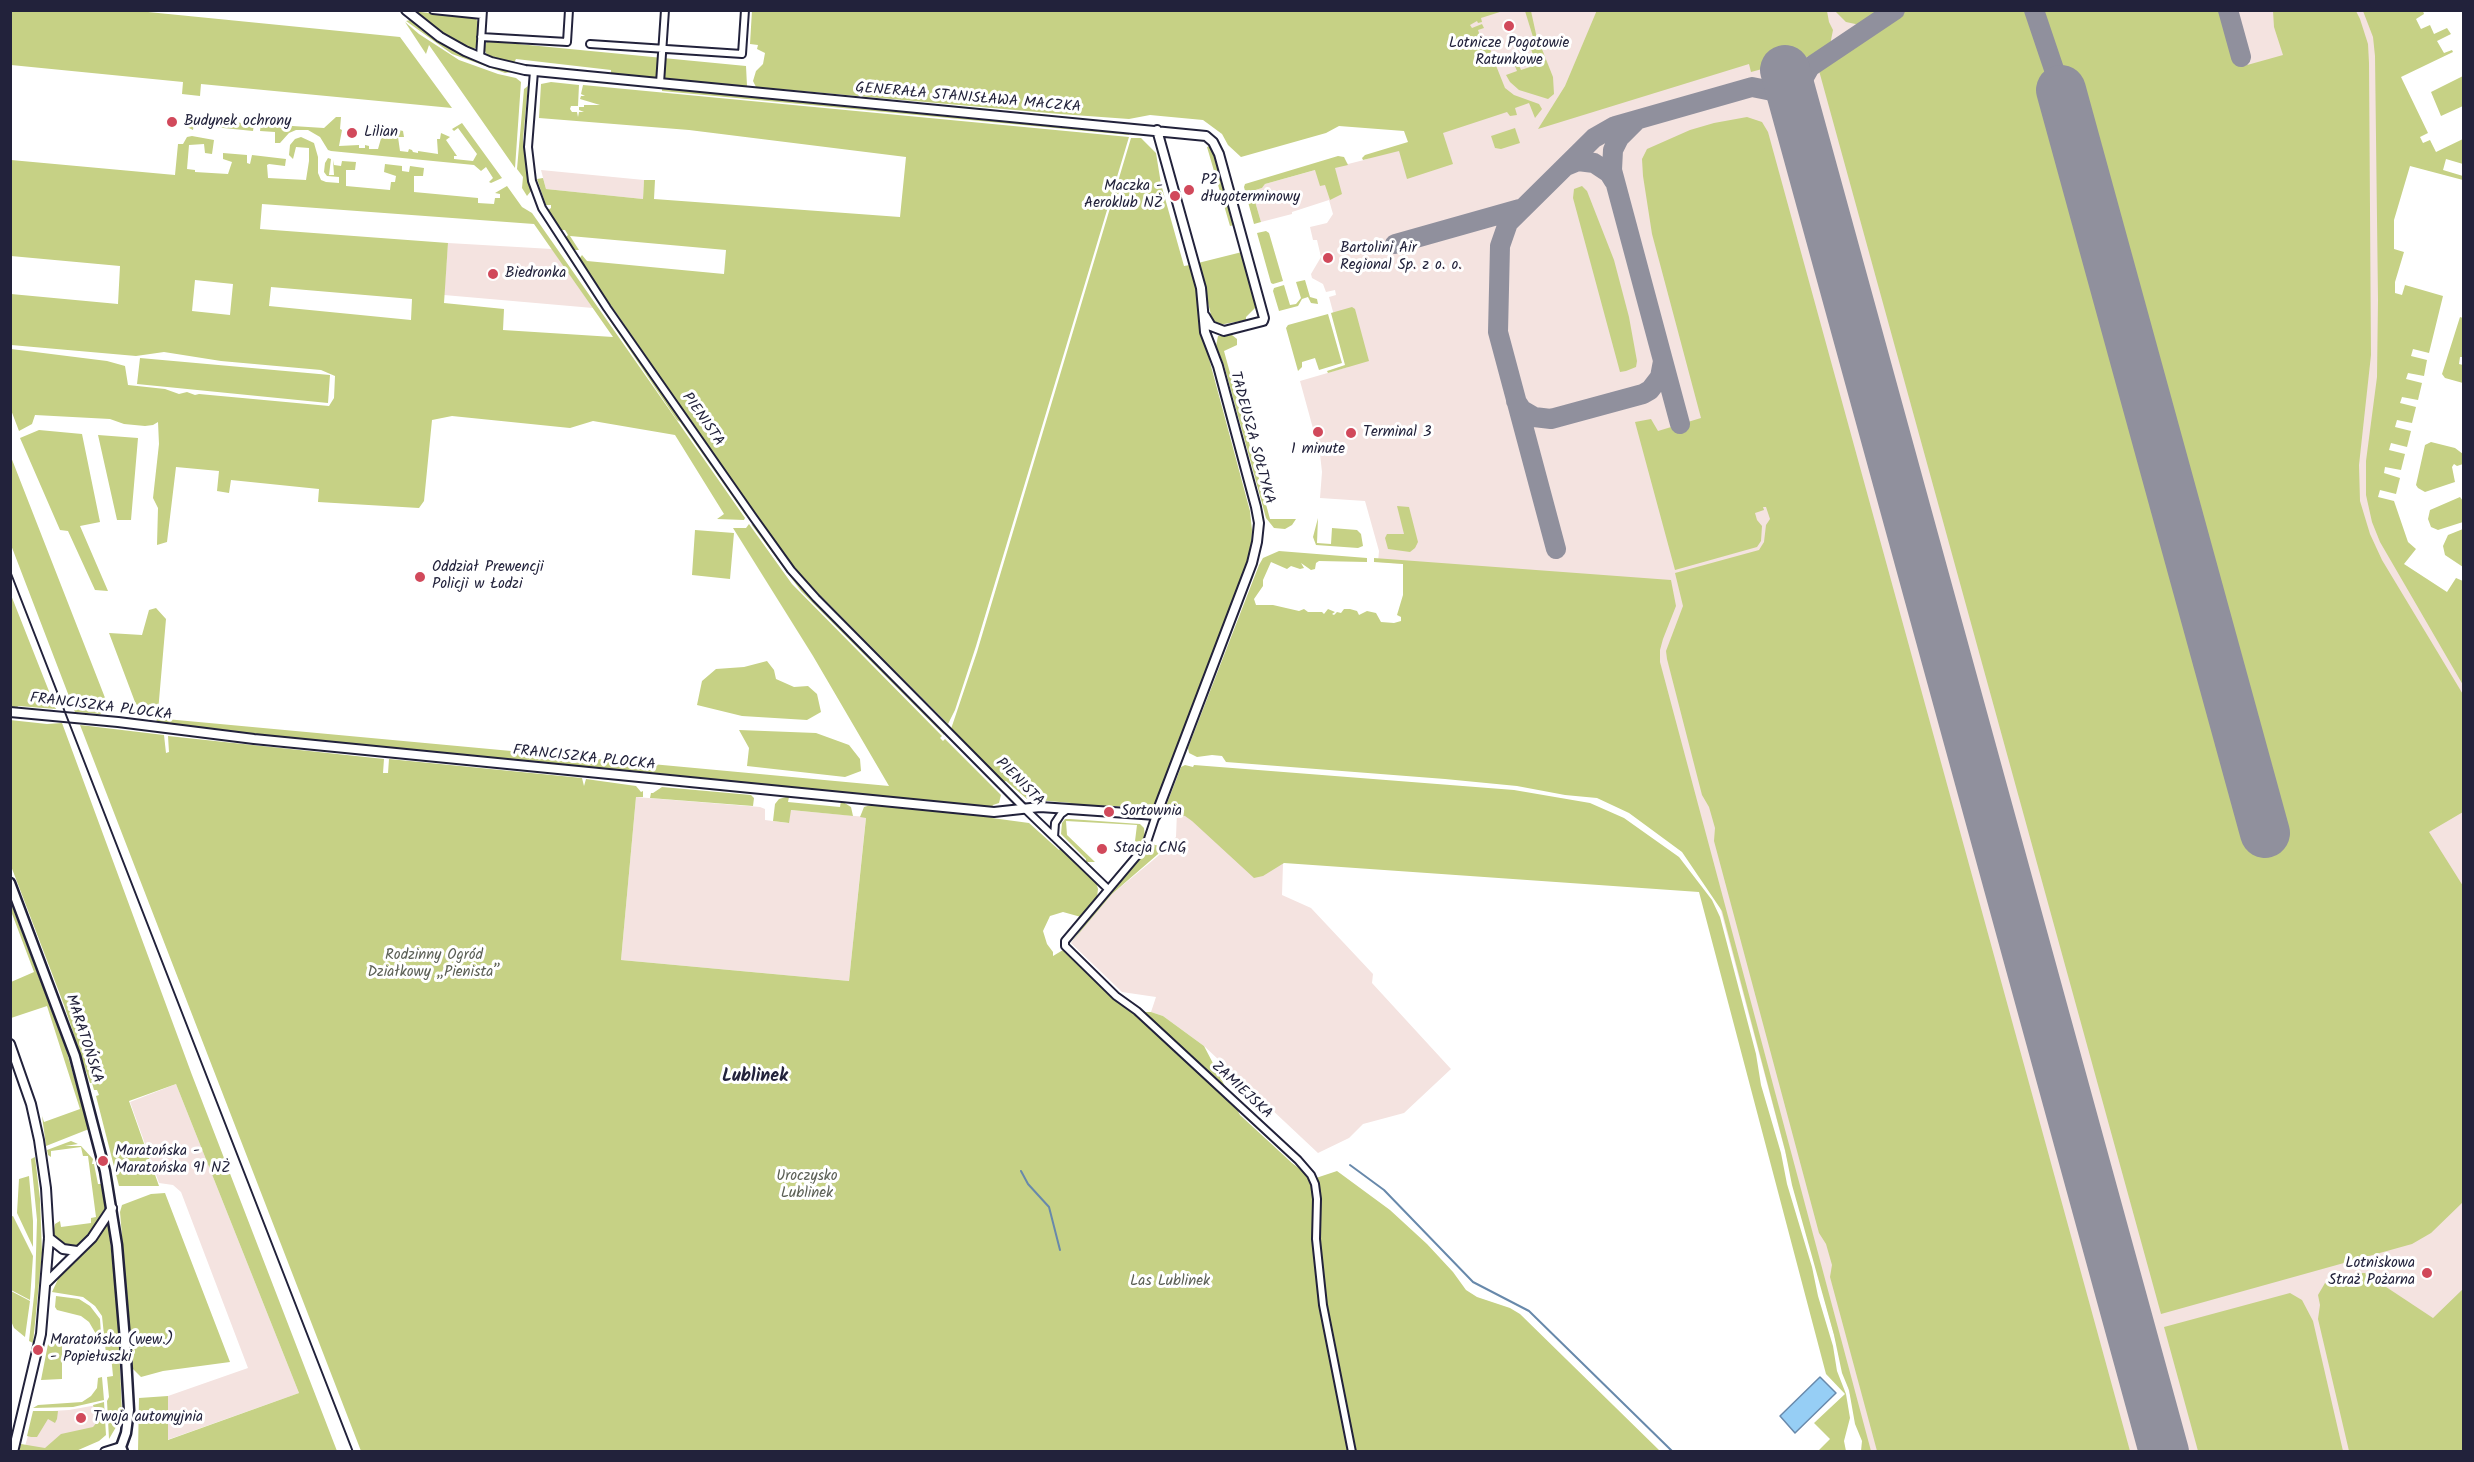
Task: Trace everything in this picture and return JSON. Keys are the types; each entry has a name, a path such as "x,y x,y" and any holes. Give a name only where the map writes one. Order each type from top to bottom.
{"main road":[{"name":"MARATOŃSKA","path":"10,884 58,1007 78,1066 101,1150 112,1208 122,1287 129,1410 122,1449"}],"street":[{"path":"406,10 440,37 480,57 534,71"},
{"path":"433,10 482,13 480,57"},
{"path":"481,37 567,42 569,10"},
{"path":"660,83 665,10"},
{"path":"590,44 742,54 745,10"},
{"name":"GENERAŁA STANISŁAWA MACZKA","path":"534,71 1201,134 1216,147 1264,320 1221,331"},
{"name":"PIENISTA","path":"534,71 528,134 529,160 537,197 554,229 791,570 1024,808 1108,889"},
{"name":"TADEUSZA SOŁTYKA","path":"1156,815 1248,576 1258,536 1256,507 1213,352 1205,332 1201,288 1157,130"},
{"path":"1204,315 1208,323 1221,331 1214,338 1213,352"},
{"name":"FRANCISZKA PLOCKA","path":"10,712 118,722 265,741 994,812 1024,808 1156,815"},
{"name":"PIENISTA","path":"1054,837 1055,823 1068,809"},
{"name":"ZAMIEJSKA","path":"1156,815 1146,845 1065,941 1067,948 1116,996 1137,1011 1298,1160 1311,1175 1317,1199 1316,1239 1323,1305 1352,1452"},
{"path":"10,1044 31,1104 39,1140 46,1188 49,1238 38,1350 13,1452"},
{"path":"46,1283 96,1233 112,1208"},
{"path":"49,1238 63,1250 78,1251"},
{"path":"105,1452 122,1449"}],"shaded area":[{"path":"1462,11 2373,11 2378,41 2380,387 2377,529 2464,647 2463,1298 2405,1451 1865,1451 1652,652 1403,595 1403,564 1378,562 1379,551 1365,501 1320,498 1322,472 1320,454 1300,381 1348,367 1329,297 1336,295 1335,290 1326,292 1323,284 1312,278 1311,274 1321,257 1317,240 1313,240 1310,227 1327,223 1333,214 1329,200 1292,212 1292,214 1261,222 1252,191 1262,188 1265,184 1344,162 1348,164 1364,160 1489,116"},
{"path":"541,170 644,180 643,199 546,189"},
{"path":"448,243 552,249 593,308 444,295"},
{"path":"636,797 760,807 765,809 765,820 788,823 790,810 866,817 849,981 621,960"},
{"path":"1177,811 1283,863 1282,895 1311,908 1373,974 1372,983 1451,1069 1404,1113 1363,1124 1349,1138 1318,1153 1204,1046 1163,1016 1151,1012 1156,997 1122,992 1071,943 1112,894 1158,856 1176,837"},
{"path":"176,1084 299,1393 167,1440 168,1396 248,1368 181,1192 173,1185 159,1183 130,1102"},
{"path":"97,1405 100,1426 42,1451 25,1446 35,1412 69,1410"}],"green space":[{"path":"752,10 1503,11 1481,18 1482,22 1477,21 1470,25 1472,28 1482,24 1484,28 1478,30 1483,45 1489,43 1491,52 1488,54 1491,63 1495,63 1505,88 1514,95 1539,104 1542,109 1535,118 1529,103 1515,108 1517,115 1510,116 1507,112 1443,133 1453,164 1407,179 1399,151 1363,160 1362,158 1365,155 1408,142 1404,131 1339,126 1326,133 1241,157 1228,145 1222,134 1203,120 1150,115 1129,119 1060,114 756,87 753,81 756,71 763,64 765,53 757,49 758,45 750,44"},
{"path":"1597,10 1827,11 1833,30 1830,45 1814,55 1751,72 1749,64 1538,129 1565,86"},
{"path":"1906,10 2225,11 2240,67 2283,55 2274,27 2273,11 2356,11 2360,19 2368,44 2369,63 2371,355 2359,465 2360,501 2370,534 2382,560 2464,696 2463,812 2429,832 2463,886 2463,1202 2431,1233 2412,1244 2161,1314 1818,67"},
{"path":"10,11 138,11 400,37 452,108 201,84 200,96 182,94 183,82 11,65"},
{"path":"413,11 476,19 478,22 477,47 474,49 467,47 430,25"},
{"path":"1525,11 1531,11 1536,34 1553,77 1554,94 1548,99 1519,90 1506,75 1517,71 1514,64 1518,63 1521,70 1536,65 1528,39 1533,37"},
{"path":"1835,11 1883,11 1860,25 1846,22"},
{"path":"2363,11 2423,11 2424,14 2416,19 2421,29 2430,25 2434,34 2447,28 2451,34 2437,41 2444,53 2452,50 2453,52 2401,77 2428,133 2420,137 2423,143 2430,140 2436,152 2463,139 2463,164 2446,159 2443,170 2463,176 2463,180 2410,166 2394,220 2394,249 2404,252 2395,282 2395,293 2402,295 2405,285 2443,296 2429,353 2413,349 2411,356 2427,360 2424,376 2408,373 2406,379 2422,383 2418,400 2402,397 2400,403 2416,407 2412,423 2397,420 2395,427 2411,431 2407,447 2391,443 2389,450 2405,454 2401,470 2385,467 2384,473 2400,478 2396,494 2380,490 2378,497 2394,501 2408,542 2416,549 2404,564 2447,592 2456,578 2463,581 2463,685 2380,542 2372,522 2366,495 2366,461 2377,377 2378,300 2375,56 2373,37"},
{"path":"410,20 455,51 512,72 505,73 452,54 406,21"},
{"path":"405,22 459,60 516,78 521,82 515,168 429,45 426,54"},
{"path":"487,41 746,66 747,86 611,74 611,70 516,59 514,63 487,55 484,49"},
{"path":"2463,76 2463,106 2441,116 2431,92"},
{"path":"551,82 579,85 578,106 571,106 570,109 572,112 577,112 578,117 579,112 584,112 579,110 579,107 600,105 580,99 581,96 585,96 581,94 583,85 1129,137 976,646 955,710 948,724 800,575 771,537 579,259 582,255 587,261 724,274 726,250 570,236 579,250 574,250 565,238 568,235 565,230 559,230 548,210 551,205 546,205 537,179 543,178 546,189 643,199 644,180 655,180 654,199 900,217 906,157 689,130 539,118 541,84"},
{"path":"528,86 523,139 531,191 527,196 522,188 523,177 517,169 524,89"},
{"path":"662,88 1130,132 1129,135 662,91"},
{"path":"336,117 341,117 340,129 342,130 339,146 359,145 359,148 365,148 365,145 369,146 369,149 378,149 382,135 375,134 379,127 384,128 388,134 403,131 404,137 398,137 400,151 408,152 409,149 418,153 418,151 438,154 437,139 440,139 441,133 450,137 446,140 457,156 454,156 454,159 473,161 477,154 458,128 454,131 452,129 462,123 502,178 491,183 489,182 493,178 486,167 481,171 474,165 331,151 320,137 308,130 296,130 289,133 280,143 275,143 275,132 260,131 261,124 324,128"},
{"path":"1747,117 1762,122 1768,132 2130,1451 1877,1451 1830,1277 1832,1265 1826,1244 1819,1233 1714,841 1715,828 1709,807 1702,795 1666,651 1683,606 1675,573 1759,550 1764,542 1766,525 1770,519 1766,507 1755,513 1762,526 1761,541 1757,547 1675,570 1635,422 1651,419 1658,431 1701,418 1652,234 1642,159 1647,149 1690,130"},
{"path":"185,118 254,124 253,131 194,125 193,130 185,126"},
{"path":"1515,128 1520,143 1501,149 1495,148 1491,136"},
{"path":"187,137 214,140 212,154 205,153 204,144 189,145 187,169 195,170 195,172 228,174 232,162 223,159 223,153 247,155 247,163 250,164 252,155 286,159 285,166 267,165 268,178 306,180 309,148 296,147 293,159 289,155 290,145 295,139 301,137 314,143 318,157 318,173 321,180 326,182 339,183 339,177 327,176 324,172 328,158 331,159 329,175 334,175 333,160 334,165 341,166 342,161 356,162 355,170 346,170 346,186 390,190 391,182 395,182 396,176 384,172 385,164 402,166 402,171 409,172 410,166 424,168 423,176 414,176 414,192 478,198 478,203 494,204 495,198 500,198 500,194 495,193 507,186 522,207 532,213 745,518 744,520 717,519 724,514 675,435 593,421 570,428 452,416 432,420 424,501 419,508 318,502 319,489 231,480 229,493 217,491 219,471 176,467 167,542 157,545 158,508 153,498 159,444 158,422 145,426 124,424 110,419 35,415 32,424 19,431 11,410 11,349 107,361 125,366 128,385 165,389 179,394 187,392 195,395 329,406 334,398 335,376 321,370 221,361 164,352 136,356 11,345 11,294 118,304 120,266 11,256 11,160 175,175 178,144 183,144","holes":["262,204 534,224 613,337 503,330 504,309 444,303 448,243 260,229","195,280 233,284 230,315 192,311","271,287 412,299 411,320 269,306"]},
{"path":"1131,138 1141,138 1156,153 1161,184 1184,266 1190,265 1198,295 1200,325 1250,511 1252,530 1251,550 1246,570 1179,739 1156,804 1149,809 1071,805 1071,803 1027,799 1006,781 1004,782 951,729 977,652"},
{"path":"1211,146 1234,225 1230,226 1207,147"},
{"path":"1338,156 1344,157 1348,165 1335,168 1342,194 1330,200 1325,185 1320,186 1315,170 1265,184 1262,188 1252,191 1261,222 1254,224 1245,184"},
{"path":"1582,186 1587,191 1614,260 1629,317 1637,361 1636,367 1626,371 1620,372 1573,198 1574,189"},
{"path":"1266,231 1269,233 1283,281 1273,284 1257,233"},
{"path":"1242,252 1257,306 1246,317 1246,320 1219,325 1212,319 1198,263"},
{"path":"1305,280 1310,297 1317,299 1318,304 1311,303 1308,297 1302,299 1298,306 1279,311 1274,288 1284,285 1290,305 1296,304 1301,298 1296,282"},
{"path":"1352,307 1355,309 1369,361 1328,373 1327,371 1345,365 1331,313"},
{"path":"1328,314 1342,363 1319,370 1315,358 1302,362 1302,367 1298,371 1286,328 1288,325"},
{"path":"606,315 745,511 746,516 677,420"},
{"path":"2460,317 2463,318 2463,357 2460,357 2459,364 2463,365 2463,383 2445,378 2442,374"},
{"path":"1232,335 1237,339 1237,345 1224,351 1270,519 1296,519 1285,529 1274,528 1266,518 1224,365 1216,346 1218,336"},
{"path":"140,358 330,375 328,403 137,384"},
{"path":"39,430 82,434 100,522 80,526 108,591 95,590 68,531 60,530 20,438"},
{"path":"98,435 138,438 131,520 117,520"},
{"path":"2431,442 2455,448 2463,454 2463,464 2457,466 2454,464 2452,467 2455,482 2425,492 2416,485 2425,445"},
{"path":"11,457 109,708 100,714 75,712 11,545"},
{"path":"2460,497 2463,501 2463,522 2438,530 2431,527 2428,519 2430,510"},
{"path":"1397,506 1409,507 1418,542 1410,552 1388,549 1385,538 1387,534 1404,534"},
{"path":"1318,518 1317,543 1331,544 1332,528 1357,530 1361,534 1363,546 1358,548 1316,545 1313,537"},
{"path":"749,524 792,584 942,736 940,738 943,741 945,739 1001,795 999,803 992,807 250,736 160,724 156,720 162,716 166,719 889,786 813,656 733,528 746,528"},
{"path":"751,524 756,527 804,591 944,735 801,591"},
{"path":"2464,529 2463,567 2445,555 2443,546 2448,535"},
{"path":"695,530 734,533 730,579 692,575"},
{"path":"1279,551 1367,558 1367,562 1319,561 1315,569 1311,570 1301,563 1304,568 1291,566 1287,569 1271,562 1263,580 1263,586 1254,599 1256,605 1273,605 1299,611 1304,609 1308,612 1324,614 1328,609 1335,612 1332,614 1334,615 1337,612 1341,613 1344,609 1357,611 1359,615 1367,611 1376,613 1381,622 1394,623 1401,621 1401,617 1397,615 1403,595 1403,564 1374,562 1374,558 1671,580 1676,606 1663,639 1660,662 1871,1451 1861,1451 1862,1441 1855,1424 1849,1390 1842,1373 1834,1335 1792,1185 1785,1150 1722,911 1682,852 1629,813 1597,798 1517,786 1445,779 1226,762 1222,756 1197,757 1189,753 1188,748 1259,565 1263,558"},
{"path":"10,595 56,709 18,706 11,708"},
{"path":"156,608 166,619 158,712 139,708 135,702 109,633 142,635 149,610"},
{"path":"767,661 774,670 776,679 794,687 808,686 817,694 821,712 807,720 742,716 697,705 702,681 716,669 744,667"},
{"path":"10,720 47,724 62,723 192,1075 337,1451 138,1451 139,1398 168,1396 168,1440 299,1393 176,1084 129,1101 159,1186 119,1186 96,1096 99,1095 90,1083 64,1005 11,866"},
{"path":"80,725 164,735 166,753 169,752 168,736 384,759 383,773 388,773 389,759 582,778 584,786 586,779 636,786 641,792 643,791 643,797 636,797 621,960 849,981 866,818 860,817 864,807 874,804 991,815 992,818 1029,823 1059,850 1061,848 1096,882 1098,889 1097,897 1081,917 1063,912 1050,916 1043,931 1053,956 1063,950 1132,1012 1151,1012 1163,1016 1204,1046 1240,1115 1292,1163 1313,1179 1337,1171 1390,1210 1427,1244 1466,1290 1477,1297 1510,1308 1520,1314 1660,1451 361,1451"},
{"path":"739,730 816,733 849,745 860,759 861,771 845,777 747,766 749,748"},
{"path":"1185,765 1514,790 1590,803 1624,818 1679,857 1712,900 1720,917 1787,1184 1812,1267 1833,1346 1837,1371 1846,1394 1850,1418 1844,1441 1846,1451 1818,1451 1830,1439 1814,1423 1845,1394 1826,1374 1699,892 1284,863 1263,876 1254,878 1192,821 1185,816 1168,814 1166,806 1181,767"},
{"path":"662,787 751,795 754,798 753,806 650,798 651,793"},
{"path":"789,797 788,802 840,807 841,801 851,807 853,816 791,810 789,823 773,821 775,804 779,799"},
{"path":"1065,819 1140,824 1144,828 1145,838 1140,843 1135,841 1137,825 1066,821 1067,835 1095,862 1086,862 1086,859 1061,834 1062,823"},
{"path":"1152,844 1165,848 1112,894 1071,943 1110,891"},
{"path":"10,901 65,1046 89,1129 46,1146 42,1116 44,1122 80,1109 47,1006 11,1018 11,982 34,972 11,911"},
{"path":"71,1141 78,1144 65,1146 81,1146 93,1159 92,1164 94,1164 98,1184 101,1184 105,1208 89,1235 78,1245 67,1247 56,1240 53,1234 55,1224 60,1221 61,1227 91,1223 91,1218 96,1217 88,1156 83,1156 81,1147 51,1151 51,1157 48,1155 47,1150"},
{"path":"35,1157 40,1199 42,1253 33,1343 29,1341 35,1287 37,1220 31,1159"},
{"path":"29,1176 33,1247 17,1213 19,1179"},
{"path":"165,1193 230,1362 163,1371 141,1377 133,1369 120,1212 122,1205 151,1194"},
{"path":"13,1216 33,1256 30,1300 11,1290 10,1217"},
{"path":"108,1223 117,1302 122,1413 109,1439 107,1377 113,1376 111,1355 106,1354 102,1316 95,1306 83,1297 52,1292 60,1275 93,1244"},
{"path":"2365,1273 2433,1318 2463,1289 2463,1451 2349,1451 2318,1319 2320,1305 2318,1295 2325,1283"},
{"path":"11,1291 30,1301 25,1337 14,1328 11,1321"},
{"path":"2290,1293 2302,1300 2313,1321 2343,1451 2198,1451 2164,1327"},
{"path":"56,1296 79,1299 90,1306 100,1319 101,1334 96,1334 89,1322 81,1316 57,1310"},
{"path":"50,1334 55,1334 55,1340 62,1340 62,1379 41,1380"},
{"path":"102,1377 104,1400 73,1407 33,1408 38,1405 82,1402 91,1396 97,1388 98,1378"},
{"path":"104,1402 106,1435 99,1441 76,1451 19,1451 21,1444 45,1448 61,1434 93,1427 98,1421 93,1405"},
{"path":"33,1411 58,1411 55,1423 48,1419 37,1437 27,1436"}],"water":[{"path":"1820,1377 1836,1393 1795,1433 1780,1416"}],"waterway":[{"path":"1350,1165 1384,1190 1473,1282 1529,1311 1673,1452"},
{"path":"1021,1171 1028,1184 1049,1207 1060,1250"}],"taxiway":[{"path":"1795,108 1799,86 1810,67 1895,10"},
{"path":"2034,10 2061,90"},
{"path":"2228,10 2241,57"},
{"path":"1556,549 1498,332 1500,246 1508,223 1594,138 1615,126 1752,87 1772,91 1795,108"},
{"path":"1635,122 1619,138 1613,150 1612,170 1680,424"},
{"path":"1566,166 1578,161 1594,163 1609,173 1614,181"},
{"path":"1395,244 1519,209"},
{"path":"1516,401 1522,410 1534,417 1551,419 1643,394 1650,390 1660,377 1663,361"}],"runway":[{"path":"1785,70 2164,1452"},
{"path":"2061,90 2265,833"}],"railway":[{"path":"10,571 353,1452"}],"place":[{"name":"Lotnicze Pogotowie Ratunkowe","path":"1509,26"},
{"name":"Budynek ochrony","path":"172,122"},
{"name":"Lilian","path":"352,133"},
{"name":"P2 długoterminowy","path":"1189,190"},
{"name":"Maczka - Aeroklub NŻ","path":"1175,196"},
{"name":"Bartolini Air Regional Sp. z o. o.","path":"1328,258"},
{"name":"Biedronka","path":"493,274"},
{"name":"1 minute","path":"1318,432"},
{"name":"Terminal 3","path":"1351,433"},
{"name":"Oddział Prewencji Policji w Łodzi","path":"420,577"},
{"name":"Sortownia","path":"1109,812"},
{"name":"Stacja CNG","path":"1102,849"},
{"name":"Maratońska - Maratońska 91 NŻ","path":"103,1161"},
{"name":"Lotniskowa Straż Pożarna","path":"2427,1273"},
{"name":"Maratońska (wew.) - Popiełuszki","path":"38,1350"},
{"name":"Twoja automyjnia","path":"81,1418"}],"district":[{"name":"Lublinek","path":"755,1078"}],"park label":[{"name":"Rodzinny Ogród Działkowy „Pienista”","path":"434,964"},
{"name":"Uroczysko Lublinek","path":"807,1186"},
{"name":"Las Lublinek","path":"1170,1282"}]}
